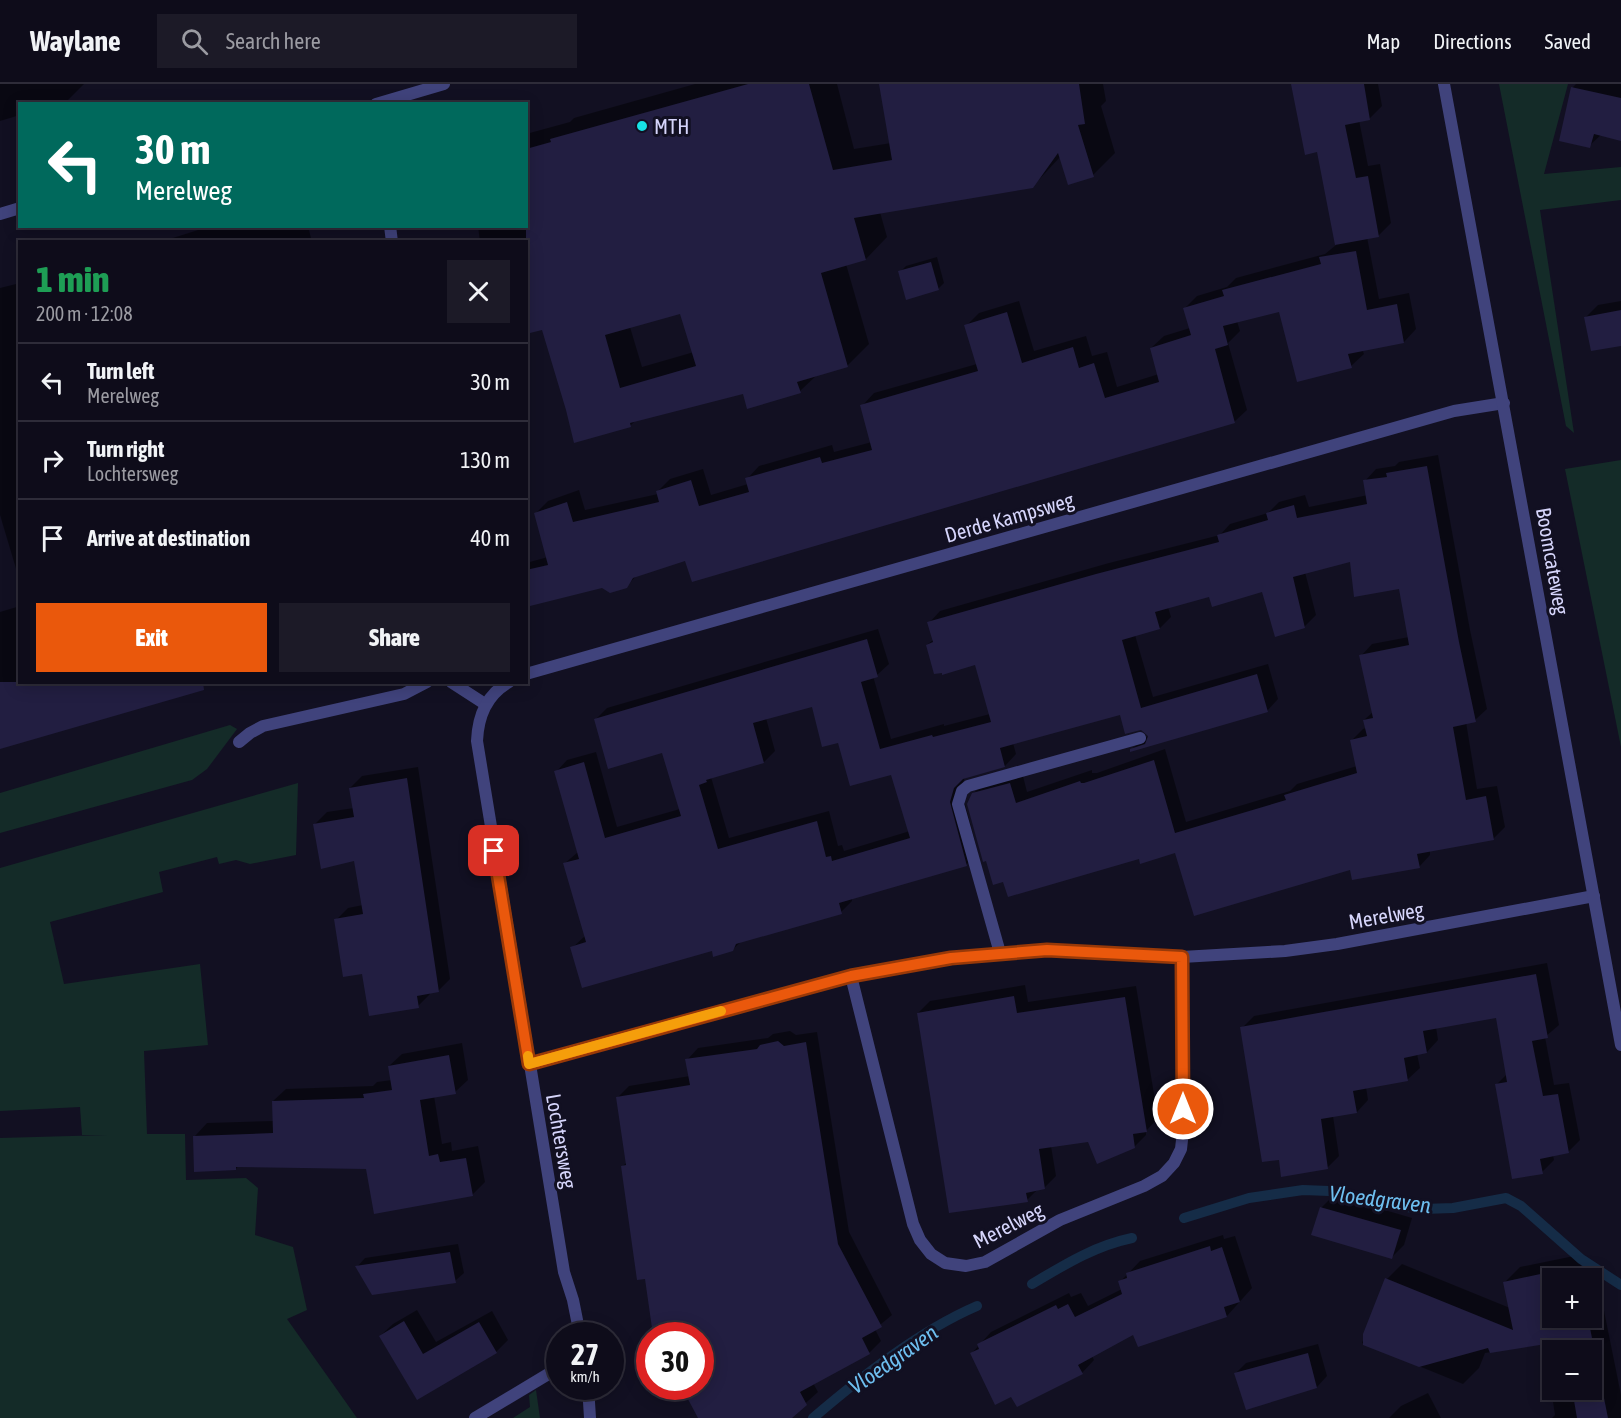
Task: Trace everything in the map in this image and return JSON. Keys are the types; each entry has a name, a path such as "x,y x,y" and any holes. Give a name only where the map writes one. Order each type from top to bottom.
{"street":[{"path":"383,102 444,84"},
{"name":"Boomcateweg","path":"1444,84 1621,1045"},
{"path":"0,214 18,209"},
{"name":"Derde Kampsweg","path":"528,673 1454,411 1504,403"},
{"path":"239,742 263,726 404,694 423,684"},
{"path":"454,684 485,704 505,684"},
{"name":"Lochtersweg","path":"485,704 478,722 477,741 564,1272 577,1322"},
{"path":"1000,953 958,804 962,791 968,786 1140,738"},
{"name":"Merelweg","path":"529,1064 851,976 951,958 1047,950 1182,957 1273,952 1337,944 1594,896"},
{"name":"Merelweg","path":"851,976 913,1224 920,1240 931,1254 945,1263 966,1266 985,1262 1060,1220 1144,1186 1162,1176 1174,1163 1181,1149 1183,1131 1182,957"},
{"path":"474,1418 546,1375"},
{"path":"589,1400 590,1418"}],"green space":[{"path":"1499,84 1568,84 1544,174 1621,167 1621,200 1540,210 1574,433 1566,426"},
{"path":"1621,460 1621,747 1565,469"},
{"path":"230,725 237,729 207,769 192,780 0,833 0,793"},
{"path":"298,783 296,855 250,864 236,860 219,864 217,857 159,872 163,892 50,922 64,984 200,964 208,1045 144,1051 147,1134 185,1134 186,1180 246,1178 258,1188 255,1235 293,1247 307,1310 287,1319 357,1418 0,1418 0,1138 107,1135 82,1135 80,1107 0,1111 0,868"},
{"path":"536,1390 540,1418 513,1418 530,1407 529,1395"}],"building":[{"path":"748,84 809,84 833,170 892,160 879,84 1079,84 1085,124 1078,125 1094,177 1068,185 1058,153 1033,188 854,218 866,260 821,273 848,367 797,382 801,393 747,409 743,394 630,423 631,427 574,443 542,330 528,334 526,228 528,228 528,148 551,142 550,139","holes":["680,314 696,366 620,388 605,335"]},
{"path":"1291,84 1364,84 1370,120 1345,125 1356,178 1368,176 1379,237 1335,245 1317,152 1305,155"},
{"path":"1571,87 1621,98 1621,141 1594,134 1590,148 1559,141"},
{"path":"1356,251 1367,310 1397,304 1404,343 1348,354 1352,368 1297,382 1279,312 1223,326 1228,345 1215,349 1235,423 692,582 685,561 633,578 627,588 610,593 602,588 528,606 528,570 548,565 534,513 567,502 573,522 659,502 656,491 691,480 699,506 749,492 745,478 820,457 822,463 872,450 860,405 978,371 964,325 1007,312 1022,363 1073,347 1079,368 1094,363 1105,398 1159,382 1150,348 1191,335 1183,308 1224,296 1222,290 1321,264 1319,257"},
{"path":"931,262 939,290 906,300 898,271"},
{"path":"1621,310 1621,346 1591,351 1584,317"},
{"path":"1427,466 1476,722 1453,727 1466,800 1486,796 1494,840 1417,854 1420,868 1352,880 1350,870 1194,916 1175,853 1140,864 1139,859 1008,897 1003,882 993,885 986,861 983,862 967,804 972,793 1010,783 1016,803 1080,781 1084,783 1154,760 1175,833 1286,800 1284,795 1357,773 1350,740 1367,736 1363,720 1373,718 1359,655 1409,645 1399,589 1354,597 1350,562 1293,577 1305,628 1275,637 1262,592 1212,607 1209,597 1155,612 1160,629 1122,640 1141,708 1257,674 1268,712 1130,752 1130,749 1145,744 1148,736 1141,730 1125,734 1120,715 1000,748 1005,767 963,779 954,788 950,802 967,866 839,903 842,914 736,944 733,951 713,957 712,951 582,988 570,947 586,942 563,863 579,859 554,771 584,762 605,838 681,816 662,753 608,769 594,719 867,639 878,677 861,682 880,749 991,722 975,665 942,675 942,673 934,674 926,645 933,642 927,622 1219,542 1217,535 1268,520 1266,513 1294,505 1297,518 1367,504 1363,480 1387,477 1386,473","holes":["812,707 822,747 838,743 850,786 891,775 910,838 832,861 831,856 826,857 817,821 718,849 699,785 707,782 706,780 764,763 753,723"]},
{"path":"0,682 18,682 18,684 203,684 204,690 0,749"},
{"path":"407,778 439,992 417,996 419,1008 369,1016 362,974 343,977 334,919 363,914 354,861 321,869 313,824 354,817 349,788"},
{"path":"1536,974 1548,1038 1532,1041 1543,1096 1558,1094 1569,1153 1540,1159 1543,1174 1512,1179 1495,1084 1507,1082 1496,1018 1423,1031 1427,1053 1404,1058 1408,1081 1353,1091 1357,1113 1321,1119 1328,1169 1281,1177 1279,1160 1262,1162 1240,1027"},
{"path":"1014,996 1017,1013 1125,997 1147,1132 1133,1134 1135,1148 1097,1164 1088,1142 1039,1149 1045,1189 1026,1193 1028,1202 949,1213 917,1013"},
{"path":"778,1041 784,1046 806,1042 838,1244 882,1327 862,1338 870,1354 800,1392 807,1405 792,1418 698,1418 688,1400 714,1400 714,1322 651,1322 645,1279 637,1280 621,1166 626,1165 616,1097 690,1085 685,1059 757,1049 760,1045"},
{"path":"449,1055 456,1094 420,1100 429,1156 438,1154 440,1162 466,1158 473,1196 374,1214 366,1169 236,1167 236,1170 194,1172 193,1136 273,1133 272,1101 364,1098 363,1094 392,1090 388,1066"},
{"path":"1320,1207 1401,1230 1392,1259 1311,1235"},
{"path":"1210,1246 1211,1251 1222,1247 1240,1302 1224,1307 1227,1317 1138,1347 1133,1335 1078,1365 1083,1374 1017,1407 1011,1397 995,1405 970,1353 979,1349 977,1344 1056,1305 1058,1309 1068,1304 1075,1317 1122,1294 1118,1281 1127,1278 1126,1273"},
{"path":"450,1252 456,1283 372,1295 355,1266"},
{"path":"1542,1274 1542,1328 1590,1328 1592,1340 1542,1340 1542,1345 1490,1353 1488,1348 1419,1367 1363,1345 1363,1334 1385,1278 1513,1330 1503,1282"},
{"path":"404,1321 423,1354 479,1322 497,1353 417,1400 379,1336"},
{"path":"1308,1353 1317,1388 1246,1410 1234,1373"},
{"path":"1602,1388 1608,1418 1577,1418 1574,1400 1602,1400"}],"waterway":[{"name":"Vloedgraven","path":"1184,1218 1249,1198 1303,1190 1329,1191 1423,1209 1453,1208 1506,1198 1521,1206 1581,1259 1621,1285"},
{"name":"Vloedgraven","path":"1032,1284 1092,1251 1132,1238"},
{"name":"Vloedgraven","path":"813,1418 871,1371 912,1342 955,1316 977,1306"}],"slow traffic":[{"path":"528,1056 529,1064 721,1011"}],"place":[{"name":"MTH","path":"642,126"}],"route":[{"path":"494,851 529,1064 851,976 951,958 1047,950 1182,957 1183,1109"}]}
